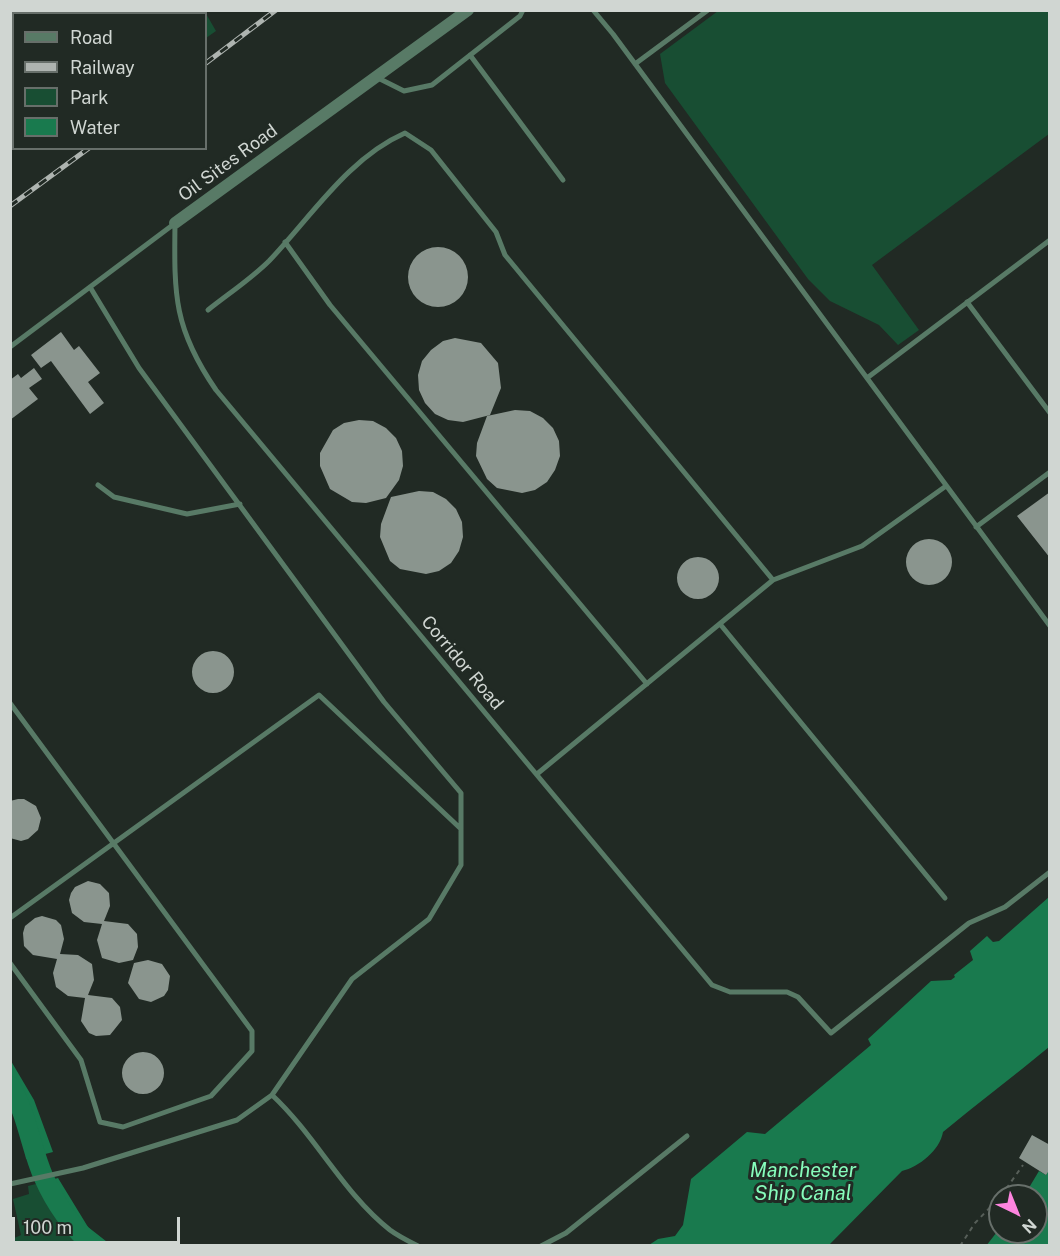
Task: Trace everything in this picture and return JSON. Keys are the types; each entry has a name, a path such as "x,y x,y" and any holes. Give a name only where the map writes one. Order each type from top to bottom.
{"street":[{"name":"Oil Sites Road","path":"175,223 468,10"}],"lane":[{"path":"376,77 404,91 432,85 520,16 523,10"},
{"path":"593,10 1050,626"},
{"path":"635,64 708,10"},
{"path":"470,56 563,180"},
{"path":"208,310 267,262 327,196 381,144 405,133 432,150 496,232 505,255 773,580"},
{"name":"Oil Sites Road","path":"10,347 175,223"},
{"name":"Corridor Road","path":"175,223 174,285 182,326 195,360 216,390 360,566 712,985 730,992 787,992 798,997 831,1033 969,922 1005,907 1050,872"},
{"path":"867,378 1050,240"},
{"path":"285,242 330,305 647,684"},
{"path":"11,1184 83,1167 237,1120 272,1095 352,980 429,919 461,865 460,793 384,702 139,368 90,287"},
{"path":"967,302 1050,413"},
{"path":"976,526 1050,472"},
{"path":"98,486 114,497 188,514 240,504"},
{"path":"537,774 773,580 862,546 946,486"},
{"path":"720,624 945,898"},
{"path":"10,918 319,695 461,829"},
{"path":"10,703 252,1031 252,1051 211,1096 123,1126 100,1122 81,1060 10,963"},
{"path":"272,1095 291,1113 372,1215 392,1232 418,1245"},
{"path":"541,1245 566,1233 687,1136"}],"path":[{"path":"1009,1184 1023,1165"},
{"path":"960,1245 988,1209"}],"green space":[{"path":"10,11 205,12 12,12 12,101 10,99"},
{"path":"718,11 1049,11 1049,134 872,265 919,330 898,345 879,325 830,301 808,279 665,83 660,54"},
{"path":"207,15 216,31 207,37"},
{"path":"40,1183 61,1223 82,1245 11,1245 10,1240 21,1235 13,1199 29,1194 28,1186"}],"water":[{"name":"Manchester Ship Canal","path":"1049,897 1049,1047 943,1132 938,1145 928,1157 902,1171 829,1245 649,1245 658,1239 675,1236 683,1225 691,1179 747,1132 765,1134 871,1045 868,1039 931,981 951,980 973,960 970,951 987,936 993,942 999,941"},
{"path":"11,1061 34,1100 53,1152 26,1159 22,1123 11,1092"},
{"path":"1049,1169 1049,1245 986,1246 988,1243 1048,1244 1048,1184 1031,1184 1039,1171 1046,1175"},
{"path":"58,1178 88,1227 111,1245 82,1245 61,1223 40,1183"}],"building":[{"path":"438,247 455,252 463,260 468,277 463,294 455,302 438,307 421,302 413,294 408,277 413,260 421,252"},
{"path":"61,332 74,350 79,346 100,373 88,382 104,403 90,414 51,361 41,368 31,355"},
{"path":"455,338 481,343 498,363 501,388 490,415 463,422 448,420 435,414 425,403 419,390 418,375 422,361 443,341"},
{"path":"34,368 42,379 29,388 38,399 10,420 10,380 18,374 21,378"},
{"path":"515,410 530,411 543,418 553,428 559,441 560,456 547,482 535,490 522,493 497,488 487,479 476,456 477,443 487,416"},
{"path":"359,420 373,421 386,428 396,438 402,451 403,466 399,480 386,498 366,503 352,502 330,489 320,466 320,453 333,430 344,423"},
{"path":"419,491 433,492 446,499 456,509 462,522 463,537 459,551 451,563 439,571 426,574 400,569 390,561 380,537 381,524 391,497"},
{"path":"1050,492 1050,558 1017,516"},
{"path":"934,539 946,545 951,553 951,571 946,579 938,584 924,585 912,579 907,571 906,557 912,545 920,540"},
{"path":"698,557 713,563 719,578 713,593 698,599 683,593 677,578 683,563"},
{"path":"213,651 228,657 234,672 228,687 213,693 198,687 192,672 198,657"},
{"path":"24,799 36,806 41,818 38,830 28,839 21,841 10,838 10,801"},
{"path":"88,881 100,884 109,893 110,906 104,921 128,924 137,934 138,947 133,960 119,963 102,958 97,940 102,924 84,922 72,913 69,900 71,893 75,887"},
{"path":"42,916 56,920 61,925 64,939 60,954 78,955 92,964 94,980 88,995 112,998 120,1007 122,1020 110,1035 96,1036 89,1033 81,1021 85,998 68,996 56,987 53,973 57,959 33,955 24,946 25,926 35,918"},
{"path":"148,960 162,964 170,976 168,990 164,996 151,1002 139,999 128,983 134,963"},
{"path":"143,1052 158,1058 164,1073 158,1088 143,1094 128,1088 122,1073 128,1058"},
{"path":"1032,1135 1050,1145 1050,1169 1046,1175 1019,1158"}],"waterway":[{"path":"10,1086 21,1108 39,1166 49,1188 71,1223 93,1246"}],"railway":[{"path":"207,62 276,10"},
{"path":"10,206 86,150"}]}
